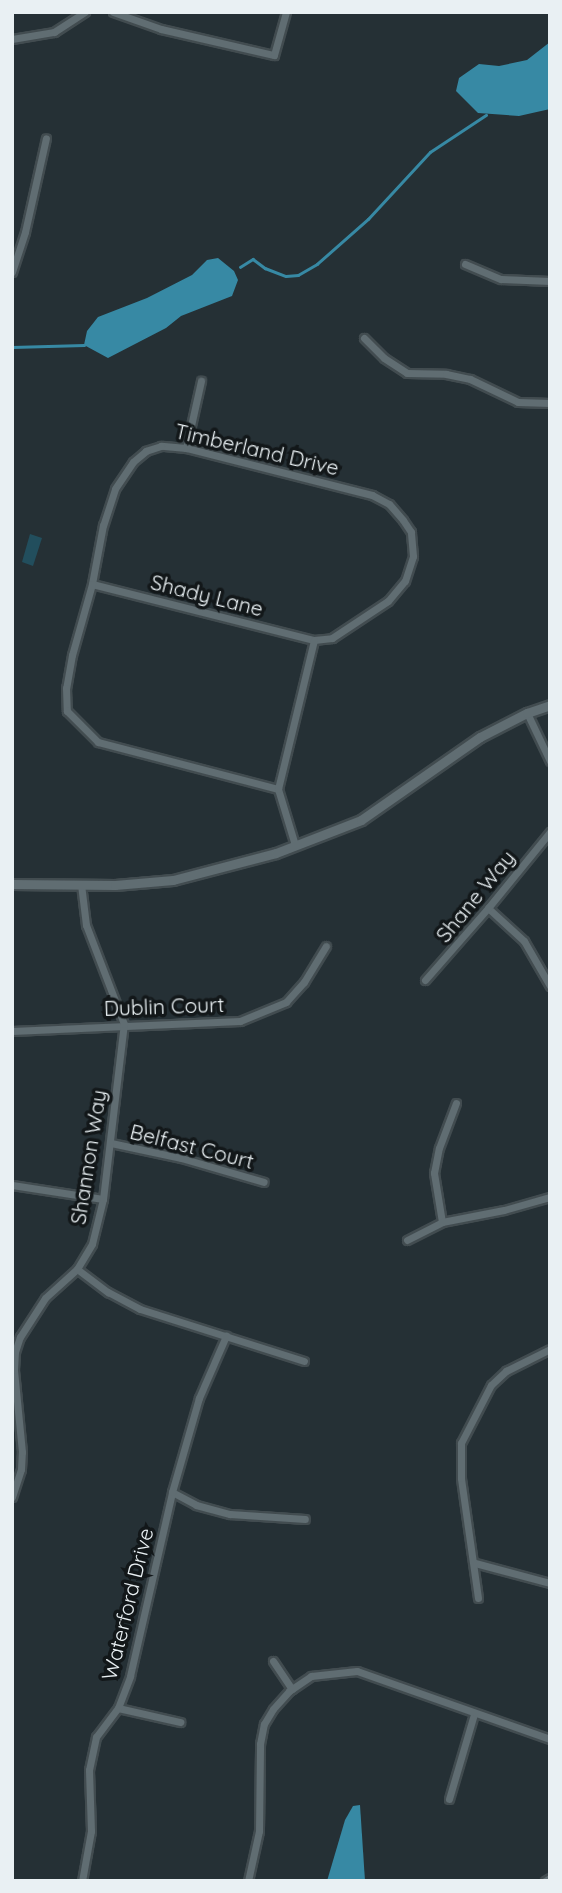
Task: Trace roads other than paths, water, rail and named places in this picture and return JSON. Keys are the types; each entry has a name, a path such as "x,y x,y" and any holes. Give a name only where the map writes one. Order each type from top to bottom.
{"street":[{"path":"12,39 54,32 85,12"},
{"path":"113,12 149,26 267,55 274,55 277,49 286,12"},
{"path":"12,272 25,232 46,138"},
{"path":"465,264 501,279 550,281"},
{"path":"364,338 407,373 446,374 470,379 518,402 550,402"},
{"path":"186,448 201,381"},
{"name":"Timberland Drive","path":"278,789 98,742 67,710 66,688 92,584 103,525 124,474 139,455 152,447 186,448 372,495 389,505 411,533 413,556 405,581 388,601 363,620 332,638 314,640"},
{"name":"Shady Lane","path":"92,584 314,640"},
{"path":"295,845 278,789 314,640"},
{"path":"12,884 81,886 173,880 276,853 362,821 480,737 527,713 550,705"},
{"path":"527,713 550,761"},
{"name":"Shane Way","path":"425,980 550,832"},
{"name":"Shannon Way","path":"12,1497 21,1469 22,1452 13,1370 15,1352 20,1337 45,1298 77,1269 92,1244 103,1199 111,1143 124,1024 86,925 81,886"},
{"path":"488,908 524,941 550,986"},
{"name":"Dublin Court","path":"12,1031 124,1024 226,1023 262,1014 286,1002 304,982 326,946"},
{"path":"442,1222 435,1173 439,1148 456,1103"},
{"name":"Belfast Court","path":"111,1143 181,1158 264,1182"},
{"path":"12,1185 103,1199"},
{"path":"407,1240 442,1222 550,1198"},
{"path":"77,1269 108,1292 140,1309 303,1361"},
{"name":"Waterford Drive","path":"82,1881 91,1831 89,1779 96,1737 118,1708 140,1643 151,1577 172,1492 199,1398 226,1336"},
{"path":"478,1598 461,1478 461,1443 491,1385 506,1371 550,1349"},
{"path":"172,1492 196,1505 230,1514 305,1518"},
{"path":"475,1563 550,1583"},
{"path":"273,1661 292,1689"},
{"path":"248,1881 259,1831 260,1744 264,1724 273,1709 292,1689 311,1676 357,1671 550,1739"},
{"path":"118,1708 180,1721"},
{"path":"449,1799 474,1714"}],"waterway":[{"path":"240,267 253,259 265,268 286,276 298,275 317,264 368,219 430,152 486,115"},
{"path":"12,347 84,345"}]}
